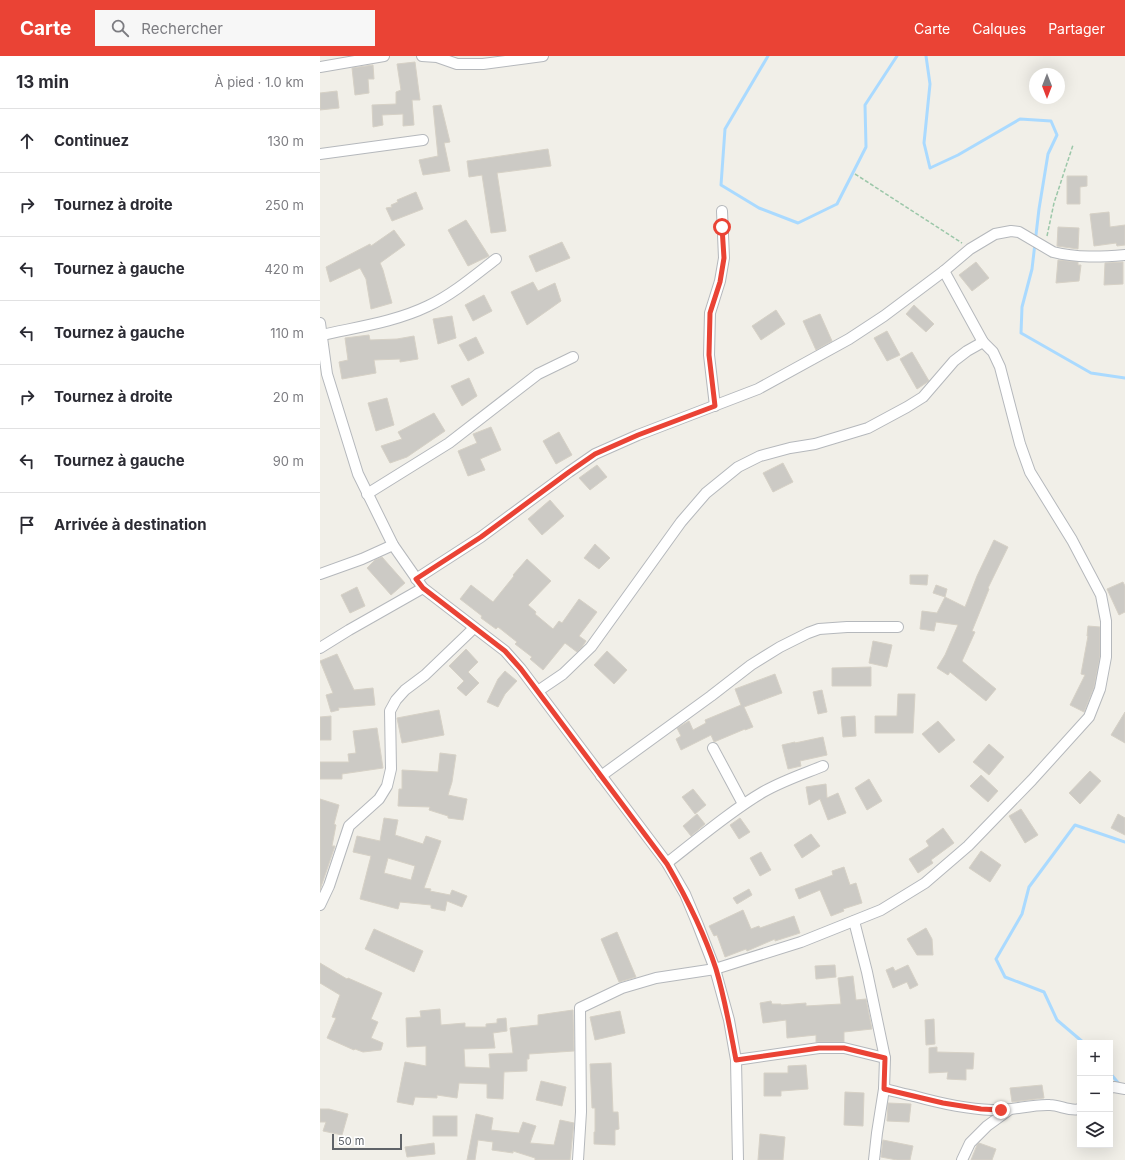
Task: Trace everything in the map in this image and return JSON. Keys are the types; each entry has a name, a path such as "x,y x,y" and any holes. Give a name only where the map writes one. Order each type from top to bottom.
{"street":[{"path":"320,67 384,56"},
{"path":"422,56 437,57 457,64 482,64 543,56"},
{"path":"320,154 423,140"},
{"path":"715,406 709,355 710,313 720,282 724,258 722,212"},
{"path":"416,579 481,537 595,454 638,435 758,389 849,338 884,316 944,271 970,249 995,234 1011,231 1019,232 1045,248 1059,254 1092,257 1125,255"},
{"path":"322,335 389,320 428,306 459,288 496,259"},
{"path":"578,1160 581,1112 580,1008 622,988 656,978 716,969 801,942 881,910 925,883 968,846 1032,780 1089,717 1100,689 1106,657 1106,621 1100,595 1072,540 1030,472 1020,444 1000,367 993,352 983,342 944,271"},
{"path":"320,323 322,335 323,374 358,474 393,545 423,588 505,651 538,691 667,864 685,894 716,969 729,1020 736,1060 738,1160"},
{"path":"538,691 563,674 591,647 681,522 706,493 738,467 760,456 790,448 815,444 868,428 923,397 954,361 967,351 983,342"},
{"path":"367,494 449,443 538,374 572,356"},
{"path":"320,574 362,559 393,545"},
{"path":"320,648 423,588"},
{"path":"601,776 751,665 808,632 819,629 846,627 898,627"},
{"path":"320,905 329,886 349,826 379,799 387,786 391,769 390,711 396,700 405,690 425,675 474,628"},
{"path":"713,748 744,804"},
{"path":"667,864 744,804 764,791 782,782 823,766"},
{"path":"854,921 867,972 885,1058 884,1089 876,1133 874,1160"},
{"path":"736,1060 819,1048 844,1048 885,1058"},
{"path":"1113,1087 1125,1089"},
{"path":"884,1089 956,1105 992,1110 1009,1110 1049,1104 1077,1110"},
{"path":"962,1160 970,1143 987,1126 1009,1110"}],"path":[{"path":"1045,248 1054,203 1073,145"},
{"path":"855,174 970,249"}],"building":[{"path":"415,62 420,100 412,100 414,125 403,126 403,114 382,115 383,125 373,127 372,105 396,104 396,92 401,90 397,64"},
{"path":"373,65 374,79 368,79 369,93 355,95 352,68"},
{"path":"337,91 339,108 320,110 320,93"},
{"path":"441,105 450,142 444,143 450,171 423,175 419,160 438,156 433,106"},
{"path":"548,149 551,166 497,173 506,231 491,233 482,175 469,177 467,161"},
{"path":"1067,176 1087,176 1087,186 1080,187 1080,204 1067,204"},
{"path":"416,192 423,209 392,221 386,208 392,207 391,205 398,202 397,200"},
{"path":"1109,212 1110,227 1125,225 1125,245 1117,246 1116,243 1094,246 1090,214"},
{"path":"466,220 489,256 468,266 448,230"},
{"path":"1058,227 1079,228 1078,249 1057,246"},
{"path":"394,230 405,245 380,263 392,303 371,309 366,279 360,268 330,282 326,267 370,244 371,246"},
{"path":"562,242 570,258 536,272 529,256"},
{"path":"1058,260 1078,262 1078,265 1081,265 1079,281 1056,283"},
{"path":"976,262 989,278 972,291 959,275"},
{"path":"1123,262 1123,284 1104,285 1105,263"},
{"path":"533,282 538,291 555,283 561,301 527,325 511,292"},
{"path":"484,295 492,311 473,321 465,305"},
{"path":"914,305 934,324 926,332 906,314"},
{"path":"776,310 785,324 761,340 752,326"},
{"path":"820,314 832,341 816,350 803,321"},
{"path":"452,316 456,338 438,344 433,319"},
{"path":"887,331 900,355 887,361 874,338"},
{"path":"369,335 370,340 397,339 414,336 418,359 400,362 400,359 374,360 376,373 342,379 339,362 348,360 345,338"},
{"path":"476,337 484,353 468,361 459,345"},
{"path":"912,352 929,381 917,389 900,359"},
{"path":"469,378 477,396 462,406 451,386"},
{"path":"387,398 394,425 376,431 368,403"},
{"path":"434,413 445,431 407,457 390,463 381,446 402,439 398,432"},
{"path":"491,427 501,450 480,459 485,470 468,476 458,451 477,443 473,434"},
{"path":"559,432 572,455 556,464 543,441"},
{"path":"783,463 793,482 773,492 763,473"},
{"path":"597,465 607,477 590,490 579,478"},
{"path":"550,500 564,516 542,535 528,519"},
{"path":"994,540 1008,547 988,588 989,589 972,631 975,632 962,661 996,689 986,701 950,672 948,675 937,668 945,655 958,625 936,622 934,631 920,629 922,611 937,613 945,597 965,607 977,576"},
{"path":"595,544 610,558 599,569 584,558"},
{"path":"382,557 405,583 391,595 367,568 375,560"},
{"path":"527,559 551,581 528,605 536,612 535,614 553,629 559,621 562,623 579,599 597,612 579,636 586,641 582,647 577,652 565,643 543,670 530,659 532,657 515,644 517,642 498,627 496,629 481,618 482,616 460,599 471,585 493,602"},
{"path":"910,575 928,575 927,585 910,584"},
{"path":"1123,582 1125,586 1125,612 1119,615 1107,589"},
{"path":"936,585 947,589 945,597 933,593"},
{"path":"357,587 365,606 350,613 341,595"},
{"path":"1088,626 1100,627 1100,656 1094,687 1084,712 1070,705 1085,675 1081,674 1088,636"},
{"path":"873,641 892,645 887,667 869,663"},
{"path":"466,649 478,662 468,672 479,683 466,696 457,688 464,681 449,666"},
{"path":"607,651 627,670 614,684 594,665"},
{"path":"337,654 354,690 373,688 375,705 338,708 339,710 331,712 326,695 333,693 320,661"},
{"path":"871,667 871,686 832,686 832,668"},
{"path":"505,671 517,681 505,694 498,707 487,702 498,679"},
{"path":"775,674 782,693 744,707 753,727 714,742 711,735 681,750 676,739 681,736 677,728 689,721 693,730 706,723 705,720 741,705 735,689"},
{"path":"822,690 827,712 818,714 813,692"},
{"path":"898,694 915,694 913,733 875,733 875,716 897,716"},
{"path":"439,710 444,735 402,743 397,718"},
{"path":"1125,712 1125,743 1111,735"},
{"path":"331,716 331,740 320,740 320,717"},
{"path":"855,716 856,736 843,737 841,717"},
{"path":"938,721 955,740 939,753 922,734"},
{"path":"377,728 383,768 342,774 342,779 320,779 320,762 349,762 348,754 356,753 353,731"},
{"path":"823,737 827,755 800,761 801,766 788,769 782,745"},
{"path":"989,744 1004,757 989,775 973,762"},
{"path":"440,753 456,755 452,782 448,795 467,799 463,820 448,818 448,816 429,810 430,807 398,806 399,789 402,789 402,770 438,772"},
{"path":"1090,771 1101,781 1080,804 1069,793"},
{"path":"981,775 998,791 988,802 970,786"},
{"path":"869,779 882,801 867,810 855,788"},
{"path":"826,784 827,798 838,793 846,813 828,820 820,799 809,805 806,787"},
{"path":"693,789 706,805 695,814 682,797"},
{"path":"320,799 339,805 334,824 336,825 332,846 335,846 320,890"},
{"path":"1021,809 1038,835 1025,843 1009,816"},
{"path":"697,814 705,824 691,836 683,826"},
{"path":"1118,814 1125,818 1125,835 1111,828"},
{"path":"384,818 398,820 395,835 423,844 426,836 441,841 424,888 431,889 430,891 450,895 452,890 467,896 462,907 447,901 445,911 431,908 431,905 400,902 398,909 360,899 371,856 353,852 357,836 380,841","holes":["388,858 415,866 411,880 384,873"]},
{"path":"740,818 750,832 739,839 730,825"},
{"path":"943,828 954,843 931,860 933,863 918,873 909,859 929,846 926,841"},
{"path":"811,834 820,846 802,858 794,845"},
{"path":"981,851 1001,865 990,882 969,868"},
{"path":"761,852 771,870 760,876 750,858"},
{"path":"844,867 850,885 856,883 862,903 843,909 844,911 831,916 820,890 799,899 795,889 833,875 832,871"},
{"path":"749,889 752,895 737,904 733,898"},
{"path":"743,910 751,929 759,926 760,928 794,916 800,933 775,941 775,939 747,951 746,949 725,957 717,935 714,936 709,926"},
{"path":"926,928 932,939 933,955 917,955 907,939"},
{"path":"374,929 423,951 414,972 365,949"},
{"path":"617,932 636,977 619,982 601,939"},
{"path":"320,963 347,979 348,978 382,993 371,1019 378,1022 371,1038 383,1043 381,1050 363,1052 354,1050 327,1038 336,1018 332,1017 340,995 320,983"},
{"path":"835,965 836,977 816,979 815,966"},
{"path":"908,965 918,985 910,989 907,982 893,988 886,970 893,967 895,971"},
{"path":"853,976 856,1000 866,999 872,1029 844,1032 844,1042 816,1042 816,1035 787,1038 786,1020 763,1023 760,1003 771,1001 772,1004 781,1005 806,1003 806,1006 841,1004 838,978"},
{"path":"440,1009 441,1025 465,1023 465,1027 486,1027 486,1024 497,1023 497,1019 506,1018 507,1031 493,1033 495,1048 464,1049 465,1067 490,1068 489,1054 513,1053 510,1028 538,1025 538,1015 573,1010 574,1051 529,1054 529,1059 527,1059 527,1071 504,1072 503,1099 487,1098 487,1084 459,1083 457,1098 437,1095 437,1098 415,1097 413,1105 397,1102 405,1062 426,1066 426,1046 407,1047 406,1018 421,1017 420,1011"},
{"path":"620,1011 625,1033 595,1040 590,1017"},
{"path":"934,1019 935,1044 926,1045 925,1020"},
{"path":"937,1047 937,1052 974,1053 973,1069 966,1069 966,1080 947,1079 948,1072 929,1073 929,1048"},
{"path":"611,1063 613,1112 618,1112 619,1129 615,1130 615,1145 594,1144 595,1108 592,1108 590,1064"},
{"path":"806,1065 808,1089 781,1091 781,1096 764,1096 764,1073 788,1073 788,1066"},
{"path":"541,1081 566,1087 562,1106 536,1100"},
{"path":"1042,1085 1044,1098 1012,1102 1010,1088"},
{"path":"845,1092 864,1093 863,1126 844,1125"},
{"path":"888,1103 911,1104 909,1122 887,1121"},
{"path":"320,1109 329,1109 348,1114 342,1135 323,1131 326,1122 320,1122"},
{"path":"476,1114 493,1118 491,1130 519,1133 523,1122 536,1126 530,1143 554,1145 560,1120 574,1123 570,1160 535,1160 535,1158 513,1151 513,1153 492,1150 493,1142 478,1140 475,1160 467,1160"},
{"path":"433,1116 457,1116 457,1136 433,1136"},
{"path":"760,1134 785,1137 783,1160 758,1160"},
{"path":"883,1140 913,1146 910,1160 897,1160 881,1157"},
{"path":"434,1143 435,1154 407,1157 405,1147"},
{"path":"979,1143 996,1149 992,1160 971,1160"}],"waterway":[{"path":"768,56 725,129 721,185 759,208 798,223 837,204 866,147 865,105 897,56"},
{"path":"926,56 930,84 924,143 930,168 958,155 1020,119 1051,121 1057,135 1048,154 1039,209 1032,269 1022,307 1021,333 1091,373 1125,378"},
{"path":"1080,1040 1057,1020 1044,992 1005,977 996,959 1022,914 1029,887 1075,825 1125,842"},
{"path":"1112,1076 1120,1085"}],"route":[{"path":"722,227 724,258 720,282 710,313 709,355 715,406 638,435 595,454 481,537 416,579 423,588 505,651 521,669 667,864 685,894 716,969 729,1020 736,1060 819,1048 844,1048 885,1058 884,1089 943,1103 981,1109 1001,1110"}]}
